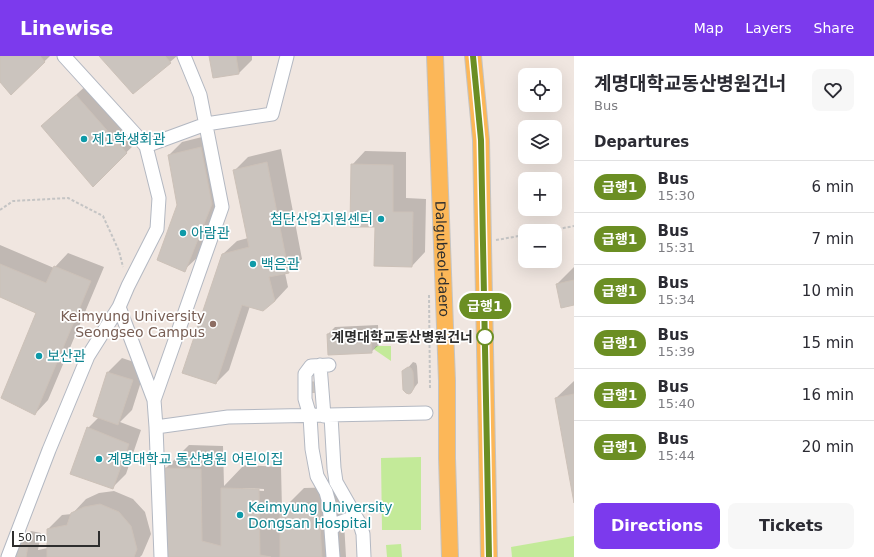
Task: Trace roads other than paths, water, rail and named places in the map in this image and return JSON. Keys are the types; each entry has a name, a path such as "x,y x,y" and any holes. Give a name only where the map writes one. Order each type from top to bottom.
{"main road":[{"name":"Dalgubeol-daero","path":"435,56 448,381 447,458 450,557"},
{"path":"473,56 481,140 489,557"}],"lane":[{"path":"8,557 81,371 88,356 119,307 157,229 159,198 146,146 64,56"},
{"path":"154,400 222,207 200,95 184,56"},
{"path":"146,146 206,124 272,114 287,56"},
{"path":"119,307 154,400 161,557"},
{"path":"333,557 329,503 326,492 317,476 313,457 310,416 305,399 305,374 311,366 324,365 328,416 336,482 360,524 363,534 364,557"},
{"path":"156,427 228,417 426,413"},
{"path":"332,529 338,522 350,519 360,524"}],"place":[{"name":"제1학생회관","path":"84,139"},
{"name":"첨단산업지원센터","path":"381,219"},
{"name":"아람관","path":"183,233"},
{"name":"백은관","path":"253,264"},
{"name":"Keimyung University Seongseo Campus","path":"213,324"},
{"name":"계명대학교동산병원건너","path":"485,337"},
{"name":"보산관","path":"39,356"},
{"name":"계명대학교 동산병원 어린이집","path":"99,459"},
{"name":"Keimyung University Dongsan Hospital","path":"240,515"}]}
